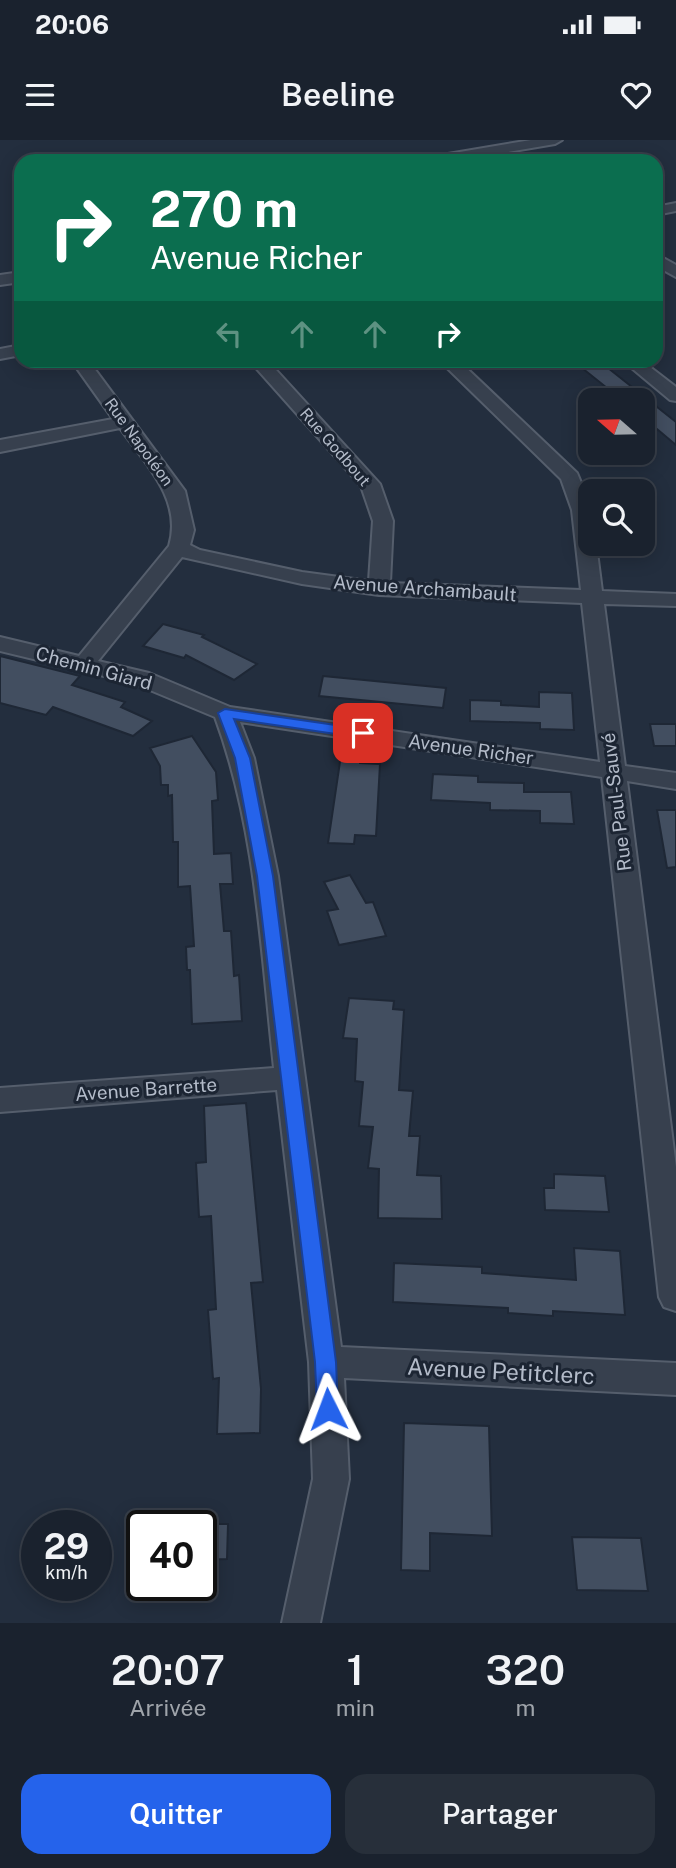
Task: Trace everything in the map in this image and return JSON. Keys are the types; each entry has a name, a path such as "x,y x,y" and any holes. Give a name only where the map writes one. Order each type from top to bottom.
{"street":[{"path":"472,154 555,140"},
{"name":"Rue Napoléon","path":"85,368 175,491 184,530 179,547"},
{"name":"Rue Godbout","path":"264,368 370,484 383,522 379,589"},
{"name":"Rue Paul-Sauvé","path":"455,368 570,477 582,510 676,1297"},
{"path":"640,368 676,396"},
{"path":"0,446 124,422"},
{"path":"84,664 179,547"},
{"name":"Avenue Archambault","path":"179,547 194,555 302,578 379,589 676,600"},
{"name":"Chemin Giard","path":"0,644 141,678 225,713"},
{"path":"225,713 242,758 265,876 326,1362 331,1479 301,1623"},
{"name":"Avenue Richer","path":"225,713 676,780"},
{"name":"Avenue Barrette","path":"0,1100 291,1078"},
{"name":"Avenue Petitclerc","path":"326,1362 676,1379"}],"building":[{"path":"582,368 608,368 632,387 607,388"},
{"path":"655,405 676,422 676,445 657,429"},
{"path":"163,624 204,635 202,637 257,664 234,680 186,655 184,658 143,646"},
{"path":"0,656 80,676 72,685 125,702 121,707 152,721 133,736 53,707 46,715 0,703"},
{"path":"323,676 446,688 443,708 319,696"},
{"path":"539,692 572,693 574,730 540,729 540,723 470,721 470,700 501,701 501,705 539,707"},
{"path":"650,724 676,724 676,746 654,746"},
{"path":"192,736 216,772 218,800 212,801 214,854 231,853 233,884 220,884 224,931 231,931 234,976 239,975 242,1021 192,1024 190,970 187,970 186,947 194,946 190,886 178,887 178,842 173,842 172,795 168,796 168,785 161,785 160,766 150,748"},
{"path":"341,755 360,756 360,763 380,764 376,836 355,835 354,844 328,843"},
{"path":"433,774 478,776 478,782 524,783 524,792 571,792 574,824 540,823 540,811 490,810 490,803 431,800"},
{"path":"657,810 676,810 676,867 667,868"},
{"path":"350,875 366,903 373,902 386,936 339,945 327,911 338,909 324,882"},
{"path":"349,998 394,1001 393,1009 404,1010 399,1090 413,1091 409,1136 420,1136 417,1175 441,1176 442,1219 378,1218 379,1169 368,1168 373,1127 359,1126 363,1082 355,1081 357,1039 343,1038"},
{"path":"246,1103 263,1282 251,1283 261,1389 260,1433 217,1434 219,1378 213,1379 208,1310 216,1309 211,1216 199,1217 196,1163 206,1162 204,1106"},
{"path":"554,1174 605,1176 609,1212 545,1210 544,1188 554,1188"},
{"path":"574,1248 620,1251 625,1315 553,1311 553,1316 508,1313 508,1308 393,1302 394,1263 482,1267 482,1273 576,1280"},
{"path":"404,1423 489,1426 492,1536 430,1533 430,1571 401,1570"},
{"path":"217,1524 228,1524 227,1559 217,1559"},
{"path":"572,1537 641,1538 648,1591 577,1590"}],"route":[{"path":"328,1409 326,1362 265,876 242,758 225,713 363,733"}]}
